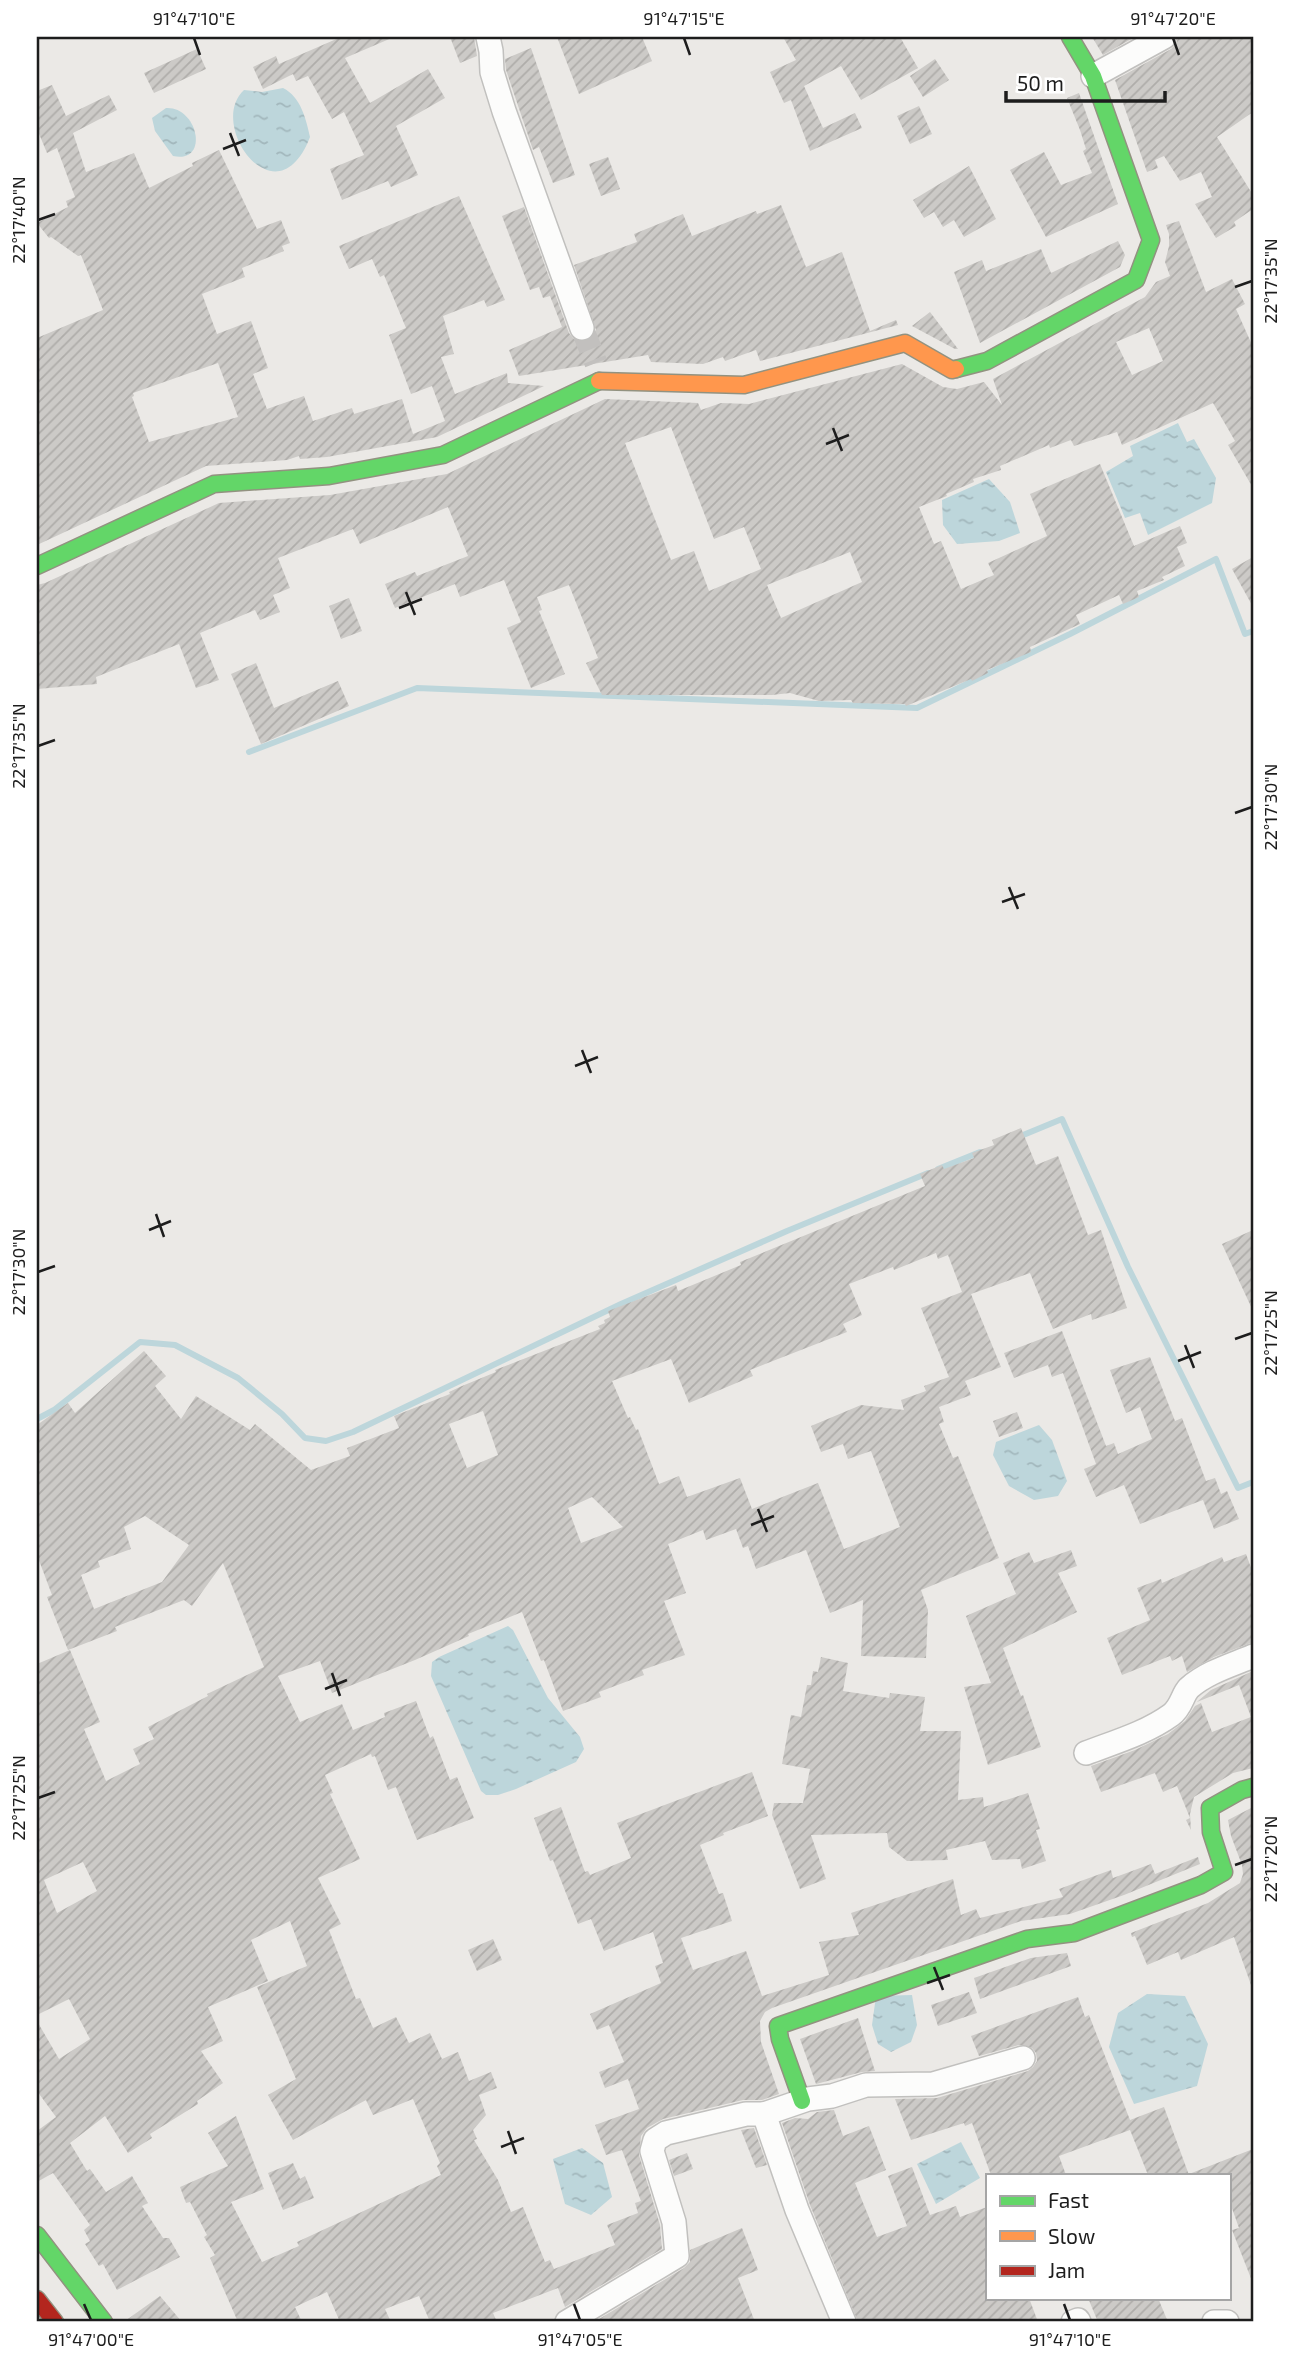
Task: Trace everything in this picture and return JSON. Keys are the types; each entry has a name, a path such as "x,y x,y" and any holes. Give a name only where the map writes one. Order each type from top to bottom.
{"main road":[{"path":"37,566 214,484 329,476 443,455 598,372 744,385 905,343 952,370 987,361 1136,280 1151,240 1093,76 1070,37"},
{"path":"803,2101 780,2039 778,2026 1027,1939 1074,1933 1201,1885 1224,1872 1210,1828 1210,1808 1242,1790 1253,1787"},
{"path":"41,2229 104,2322"},
{"path":"41,2229 121,2322"},
{"path":"52,2292 61,2317"},
{"path":"37,2299 61,2317"}],"street":[{"path":"488,37 492,72 582,328"},
{"path":"1093,76 1164,37"},
{"path":"1086,1753 1137,1734 1172,1714 1182,1704 1186,1690 1210,1674 1253,1656"},
{"path":"567,2322 677,2256 674,2222 652,2151 655,2140 666,2133 746,2114 764,2113 866,2085 933,2084 1023,2058"},
{"path":"764,2113 797,2210 844,2322"},
{"path":"1073,2322 1080,2322"},
{"path":"1214,2322 1227,2322"}],"water":[{"path":"283,88 298,103 310,137 296,161 280,171 265,169 250,159 239,143 234,124 235,106 244,90 262,92"},
{"path":"166,108 177,110 192,124 195,144 192,152 185,156 173,156 155,131 152,118"},
{"path":"1178,423 1187,442 1194,439 1216,478 1212,503 1148,535 1140,513 1125,518 1106,472 1133,456 1130,446"},
{"path":"989,479 1010,502 1020,533 999,541 957,544 943,525 942,500"},
{"path":"1039,1425 1052,1440 1067,1481 1058,1496 1034,1500 1009,1486 993,1455 996,1442"},
{"path":"508,1626 513,1630 548,1698 580,1737 584,1749 576,1762 516,1789 498,1795 486,1795 481,1791 431,1676 432,1662"},
{"path":"1147,1994 1185,1996 1208,2044 1197,2086 1134,2104 1109,2047 1118,2013"},
{"path":"912,1995 917,2025 911,2042 891,2052 878,2044 872,2025 876,1996"},
{"path":"961,2142 980,2178 936,2204 917,2164"},
{"path":"582,2148 603,2163 612,2197 591,2215 565,2204 553,2159"}],"building":[{"path":"341,37 394,37 345,58 370,103 428,69 445,98 396,126 418,175 391,187 388,181 342,200 330,169 364,155 344,112 332,119 308,76 296,81 293,74 263,89 253,67 276,56 279,64"},
{"path":"450,37 474,37 477,56 460,63"},
{"path":"557,37 642,37 652,61 579,94"},
{"path":"783,37 900,37 918,68 861,100 841,66 804,86 823,128 855,113 862,128 810,151 791,100 784,103 770,72 796,60"},
{"path":"1092,37 1135,37 1103,55"},
{"path":"1178,37 1253,37 1253,112 1217,137 1253,195 1253,209 1234,222 1236,226 1216,238 1195,204 1212,197 1201,172 1180,181 1164,156 1155,160 1158,168 1147,172 1115,80 1171,49"},
{"path":"531,48 575,175 553,183 539,147 533,150 506,70 505,59"},
{"path":"197,49 206,69 154,93 144,73"},
{"path":"935,59 949,80 923,97 910,76"},
{"path":"52,85 66,116 109,95 117,110 73,133 86,172 134,153 149,188 219,150 257,229 281,220 290,243 282,246 284,251 242,268 245,277 202,294 217,334 251,321 268,368 253,374 267,409 304,396 313,421 352,408 354,414 402,399 413,434 445,421 432,386 411,394 389,335 406,328 384,275 380,277 372,259 349,269 339,246 459,196 505,300 487,307 484,300 443,316 454,354 441,357 455,394 507,373 508,383 544,386 437,437 327,457 300,459 299,456 287,460 206,466 37,545 37,338 103,310 81,255 78,256 49,238 37,223 68,207 66,201 75,197 57,148 47,153 37,129 37,91","holes":["218,363 238,417 149,442 132,397 133,393"]},
{"path":"1079,93 1118,204 1046,237 1010,170 1044,152 1061,185 1092,173 1083,151 1086,149 1080,130 1067,98"},
{"path":"919,106 932,134 910,144 897,116"},
{"path":"608,157 620,189 601,196 589,164"},
{"path":"969,166 996,219 964,237 954,220 943,227 934,212 924,218 913,200"},
{"path":"781,205 806,267 842,252 870,331 896,320 898,325 760,361 756,350 725,361 723,357 703,364 651,362 648,355 519,376 509,350 562,327 550,296 543,298 539,287 530,290 502,216 524,207 569,333 580,342 592,338 596,330 574,265 637,242 634,234 683,214 692,236 756,211 757,214"},
{"path":"1179,221 1206,292 1232,279 1245,304 1236,309 1253,347 1253,488 1228,445 1235,441 1213,403 1122,445 1117,432 1074,446 1071,440 1050,448 1049,445 1000,466 1001,470 973,479 974,482 946,494 947,496 919,507 934,544 941,541 961,589 994,575 988,563 1047,536 1030,494 1100,464 1134,546 1180,526 1187,543 1177,547 1185,566 1162,577 1164,580 1137,591 1139,597 1123,604 1119,595 1076,615 1080,624 1030,647 1031,652 987,670 988,673 972,681 971,679 906,706 853,703 851,700 819,701 790,693 602,695 586,663 598,658 569,585 537,597 542,610 539,611 565,674 531,688 507,628 521,622 504,580 460,597 455,584 395,608 385,584 415,572 417,576 468,556 448,507 360,544 353,529 278,558 290,588 273,595 280,612 260,620 255,610 200,633 219,680 196,688 179,644 96,677 97,684 37,689 37,585 219,503 330,495 447,474 605,399 698,403 701,410 721,403 749,404 902,364 943,387 957,389 984,382 1002,405 993,379 1145,297 1156,282 1170,276 1165,262 1169,246 1166,225","holes":["1149,328 1163,361 1132,375 1116,342","671,427 714,539 744,527 761,569 709,591 694,551 671,560 625,443","850,552 862,582 781,618 767,585"]},
{"path":"1118,241 1125,255 1120,267 980,343 954,272 982,260 986,271 1041,249 1051,273"},
{"path":"930,312 958,349 912,326"},
{"path":"1253,557 1253,607 1232,569"},
{"path":"349,598 362,631 341,639 329,606"},
{"path":"256,663 274,708 338,681 349,706 261,744 231,674"},
{"path":"1021,1128 1036,1165 1058,1156 1088,1235 1101,1230 1127,1308 1092,1320 1091,1314 1053,1329 1030,1273 971,1294 1001,1367 965,1381 971,1395 939,1407 944,1422 939,1424 953,1458 958,1456 999,1558 921,1590 928,1610 926,1658 861,1656 863,1600 830,1613 806,1550 756,1569 748,1546 743,1548 736,1529 706,1540 703,1530 668,1544 686,1593 664,1601 685,1655 642,1670 644,1675 599,1692 601,1697 563,1711 522,1612 415,1660 332,1693 320,1661 278,1676 300,1722 342,1704 353,1730 385,1717 384,1713 416,1701 450,1780 457,1777 474,1818 417,1840 396,1787 388,1790 375,1756 372,1757 371,1754 325,1775 333,1793 330,1794 360,1859 318,1878 341,1924 329,1930 356,1999 360,1998 373,2028 396,2017 409,2043 430,2033 442,2059 458,2052 469,2081 491,2072 497,2088 479,2095 486,2115 473,2130 477,2139 474,2140 498,2180 511,2212 523,2207 545,2262 550,2260 554,2269 615,2245 607,2225 638,2213 635,2203 641,2201 622,2150 606,2155 595,2125 639,2109 628,2079 605,2088 599,2072 624,2062 609,2025 597,2030 590,2014 661,1983 655,1966 663,1963 653,1932 604,1951 591,1919 578,1924 534,1818 561,1807 585,1872 588,1871 590,1875 631,1858 617,1823 752,1772 768,1816 700,1845 719,1894 723,1893 732,1921 681,1938 693,1970 746,1951 762,1996 829,1975 819,1942 859,1935 851,1913 953,1879 961,1915 976,1909 980,1918 1063,1897 1059,1889 1111,1870 1113,1878 1151,1864 1155,1874 1198,1857 1200,1864 1070,1914 1021,1921 765,2012 760,2021 761,2042 779,2094 762,2100 743,2100 663,2119 647,2128 641,2136 639,2155 660,2225 662,2249 565,2307 558,2288 493,2313 497,2322 430,2322 419,2296 385,2309 391,2322 340,2322 327,2292 295,2307 302,2322 238,2322 210,2258 215,2255 204,2237 207,2235 190,2202 186,2203 180,2187 228,2166 208,2133 236,2116 264,2189 231,2202 262,2262 299,2246 297,2242 441,2175 437,2166 440,2163 413,2099 373,2115 366,2100 293,2140 268,2095 296,2079 257,1987 307,1966 290,1921 251,1940 268,1981 208,2007 223,2041 201,2051 223,2083 197,2101 198,2104 150,2134 152,2138 128,2153 105,2116 70,2143 87,2171 90,2169 106,2192 132,2176 148,2203 142,2206 163,2238 169,2238 180,2257 117,2290 103,2264 99,2266 85,2244 90,2241 84,2230 90,2225 53,2173 37,2182 37,2131 56,2117 37,2091 37,2021 59,2059 90,2039 69,1999 37,2015 37,1664 70,1650 100,1722 84,1729 106,1781 140,1764 133,1749 154,1739 148,1727 208,1696 207,1694 264,1667 223,1563 192,1606 184,1600 115,1627 117,1631 68,1650 47,1597 52,1595 37,1555 37,1425 68,1403 75,1413 144,1351 166,1376 155,1386 181,1419 196,1396 250,1430 255,1424 311,1470 350,1456 347,1448 399,1428 394,1416 450,1394 449,1392 496,1372 495,1370 600,1329 598,1326 610,1317 608,1311 676,1285 678,1291 741,1265 740,1262 925,1186 920,1174 942,1165 944,1169 974,1158 972,1153 994,1145 992,1140","holes":["936,1253 938,1259 948,1255 962,1292 921,1308 949,1377 924,1386 926,1391 901,1400 904,1410 861,1405 811,1426 821,1452 843,1444 848,1459 871,1451 900,1527 844,1549 818,1483 752,1509 740,1478 687,1497 679,1476 659,1484 638,1429 636,1430 630,1417 628,1418 612,1381 671,1359 689,1403 753,1376 750,1370 847,1332 843,1324 862,1315 849,1284 893,1267 894,1270","483,1411 498,1455 467,1468 449,1424","592,1497 623,1527 581,1543 568,1508","145,1516 189,1545 162,1582 94,1609 81,1575 100,1567 98,1561 131,1549 124,1527","83,1862 97,1891 57,1913 44,1880"]},
{"path":"1253,1230 1253,1311 1222,1244"},
{"path":"1062,1331 1106,1446 1114,1443 1118,1454 1152,1439 1140,1407 1126,1413 1110,1370 1150,1357 1175,1421 1182,1418 1206,1481 1215,1478 1221,1494 1227,1491 1239,1519 1214,1529 1203,1500 1140,1524 1124,1485 1096,1497 1084,1469 1096,1464 1063,1373 1052,1377 1048,1365 1014,1378 1004,1353"},
{"path":"1017,1412 1023,1428 999,1437 993,1421"},
{"path":"1071,1550 1077,1566 1058,1573 1077,1612 1003,1648 1041,1747 988,1765 964,1687 991,1683 966,1616 1016,1594 1003,1563 1029,1552 1034,1563"},
{"path":"1246,1554 1253,1573 1253,1642 1214,1657 1187,1672 1182,1656 1172,1661 1170,1656 1122,1675 1107,1638 1150,1620 1137,1588 1161,1579 1162,1583 1222,1557 1224,1562"},
{"path":"821,1657 848,1663 843,1691 889,1698 890,1693 925,1697 920,1731 961,1731 958,1800 983,1797 984,1807 1028,1793 1040,1829 1036,1830 1046,1861 1022,1869 1020,1859 992,1860 985,1841 946,1850 948,1860 907,1861 889,1847 887,1833 811,1835 826,1879 800,1889 772,1815 774,1803 803,1803 810,1769 782,1764 791,1715 801,1717 807,1685 811,1685 813,1671 818,1672"},
{"path":"1253,1671 1253,1768 1233,1773 1194,1797 1190,1814 1191,1830 1186,1820 1190,1818 1177,1786 1163,1792 1155,1773 1101,1792 1091,1766 1135,1750 1168,1734 1185,1721 1195,1706 1201,1703 1212,1732 1251,1717 1239,1685 1197,1702 1211,1690"},
{"path":"1253,1807 1253,1984 1251,1985 1234,1937 1181,1960 1178,1952 1147,1965 1135,1936 1132,1937 1131,1933 1208,1903 1240,1883 1242,1865 1228,1820"},
{"path":"493,1939 502,1960 477,1971 468,1950"},
{"path":"1067,1953 1071,1966 980,1999 974,1978 1031,1958"},
{"path":"969,1992 977,2013 938,2026 931,2005"},
{"path":"1078,1997 1085,2017 1089,2015 1130,2120 1164,2107 1189,2174 1148,2174 1130,2130 1059,2156 1066,2174 991,2174 972,2123 965,2126 964,2123 911,2140 895,2099 937,2098 1028,2071 1037,2061 1032,2048 1019,2045 979,2056 971,2036"},
{"path":"858,2018 875,2071 816,2084 800,2039"},
{"path":"834,2110 843,2136 869,2126 886,2170 855,2183 877,2237 907,2226 888,2176 912,2167 930,2215 956,2206 960,2217 986,2207 986,2300 1030,2300 1038,2322 858,2322 810,2205 782,2123 795,2118 808,2119 817,2112"},
{"path":"754,2128 767,2165 756,2168 741,2130"},
{"path":"1253,2149 1253,2281 1232,2230 1239,2228 1230,2203 1230,2174 1189,2174"},
{"path":"687,2153 693,2169 674,2176 669,2160"},
{"path":"293,2163 300,2179 305,2176 314,2198 283,2210 268,2173"},
{"path":"742,2228 758,2270 738,2278 755,2322 594,2322 684,2268 690,2262 690,2250"},
{"path":"160,2296 182,2322 125,2322 125,2321"},
{"path":"1089,2300 1159,2300 1168,2322 1098,2322"}],"waterway":[{"path":"249,752 417,688 917,708 1216,559 1245,634 1253,631"},
{"path":"1016,1138 1062,1119 1128,1267 1238,1488 1253,1482"},
{"path":"938,1169 980,1152"},
{"path":"37,1419 54,1410 140,1342 175,1345 238,1378 282,1414 305,1438 326,1441 353,1432 621,1304 928,1173"}],"tunnel":[{"path":"582,328 596,363"}],"traffic: fast":[{"path":"956,369 987,361 1136,280 1151,240 1093,76 1070,37"},
{"path":"37,566 214,484 329,476 443,455 599,381"},
{"path":"802,2101 778,2026 1027,1939 1074,1933 1201,1885 1224,1872 1211,1832 1210,1808 1242,1790 1253,1787"},
{"path":"37,2235 104,2322"}],"traffic: slow":[{"path":"599,381 744,385 905,343 952,370 956,369"}],"traffic: jam":[{"path":"37,2299 55,2322"}]}
